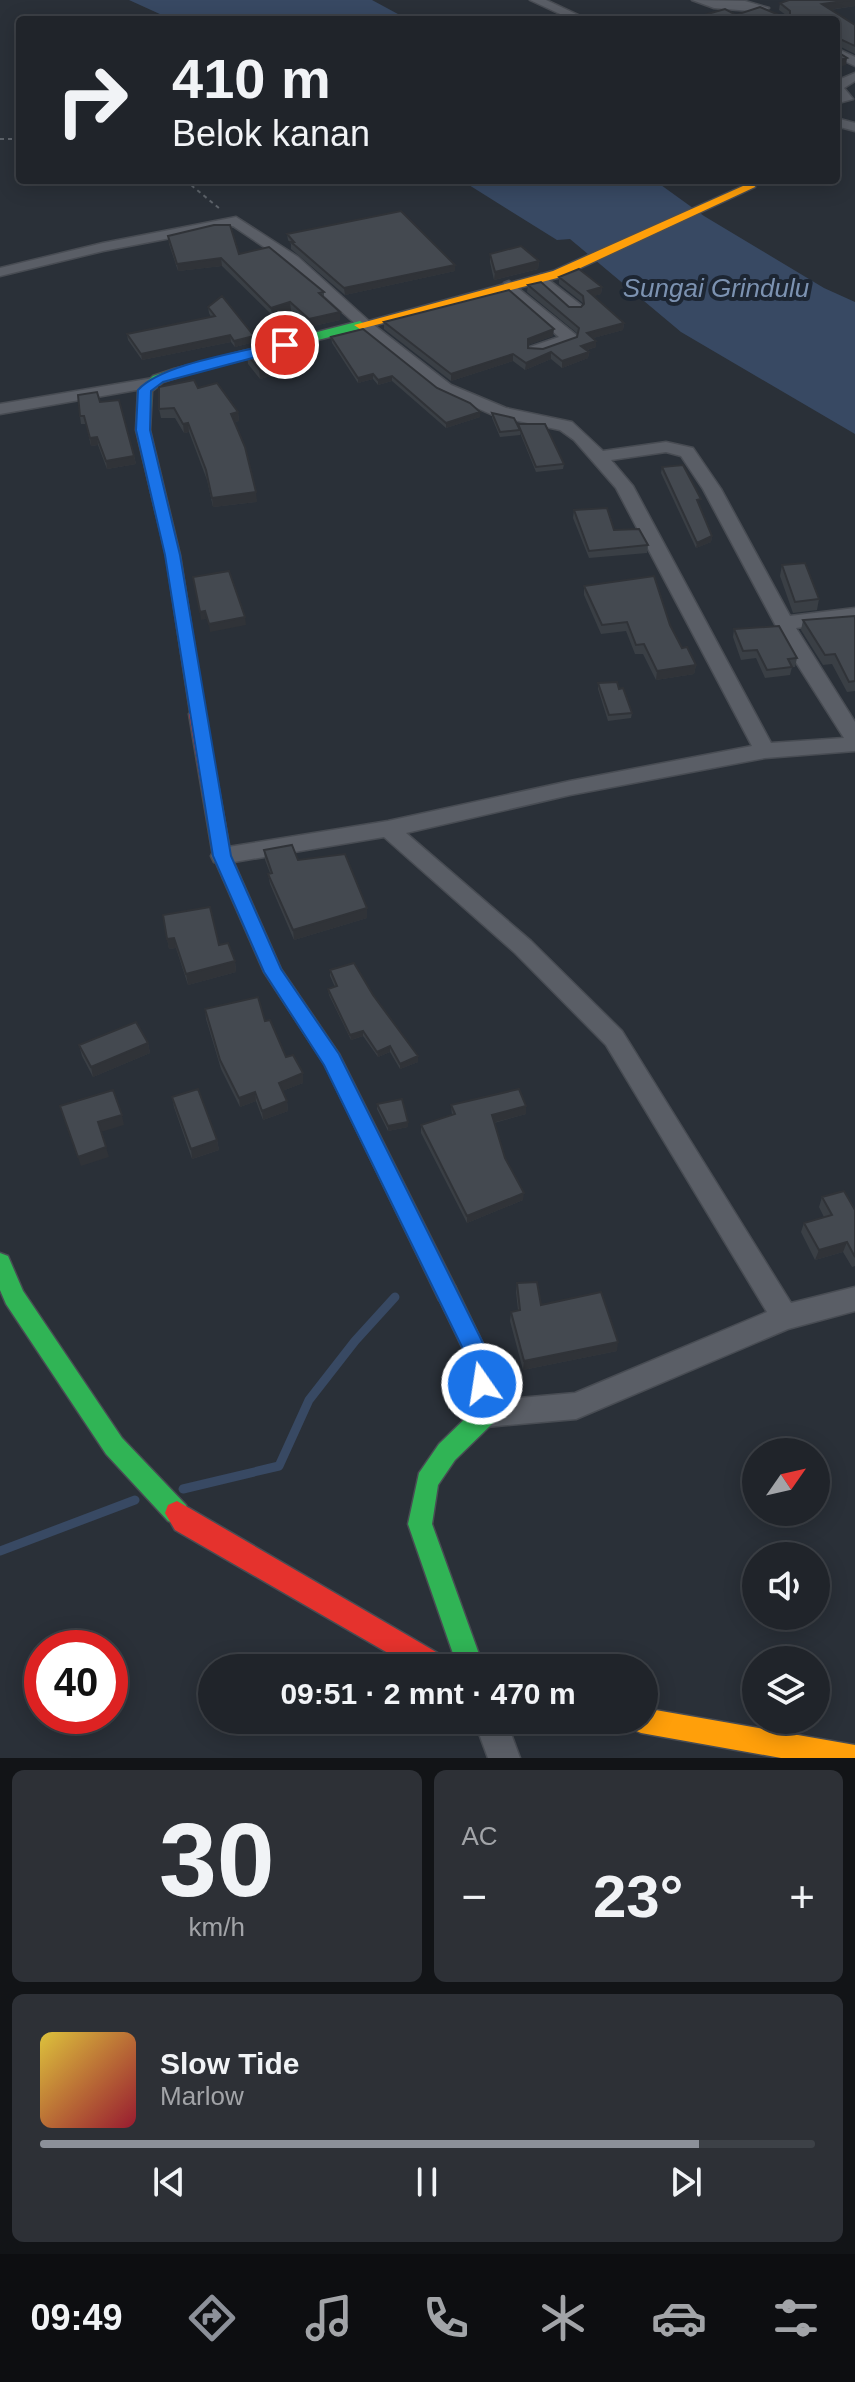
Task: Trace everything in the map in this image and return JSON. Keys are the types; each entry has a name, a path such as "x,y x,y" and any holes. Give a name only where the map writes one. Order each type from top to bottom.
{"main road":[{"path":"466,1654 420,1524 427,1481 447,1452 486,1414 477,1354 332,1060 273,972 222,856 204,761 173,555 143,430 145,390 153,383 179,372 541,278 749,187 748,184"},
{"path":"0,1263 14,1297 114,1446 184,1521 415,1654"},
{"path":"658,1723 855,1758"}],"street":[{"path":"536,0 574,16"},
{"path":"698,0 710,5 742,0 769,9"},
{"path":"0,272 236,221 293,260 365,325 445,388 501,412 566,426 580,436 624,486 765,751"},
{"path":"541,278 576,308"},
{"path":"509,286 570,338 536,350"},
{"path":"0,409 153,383"},
{"path":"599,457 666,447 687,452 712,489 802,656 855,738"},
{"path":"785,623 855,614"},
{"path":"222,856 388,829 628,776 765,751 855,744"},
{"path":"388,829 523,947 614,1038 785,1317"},
{"path":"486,1414 576,1406 785,1317 855,1299"},
{"path":"495,1734 504,1758"}],"path":[{"path":"190,184 236,221"}],"water":[{"path":"129,0 372,0 402,16 164,16"},
{"name":"Sungai Grindulu","path":"467,184 660,184 704,216 824,288 855,302 855,434 681,332 570,239 557,240"}],"building":[{"path":"789,0 850,0 822,4 855,25 855,46 840,39 840,16 700,16 725,9 736,15 760,7 779,15 790,15 790,11 780,3"},
{"path":"401,211 455,265 344,288 291,242 294,242 287,234"},
{"path":"214,225 230,225 239,254 269,247 324,292 319,293 340,312 309,319 290,302 271,308 221,258 177,264 168,236"},
{"path":"521,246 539,261 495,272 490,254"},
{"path":"579,269 602,287 588,291 624,323 587,333 596,341 581,346 589,352 562,361 551,352 526,363 513,354 451,374 384,322 509,290 554,329 528,339 528,348 543,349 577,337 579,328 528,285 541,282 569,307 581,307 584,304 583,296 559,277"},
{"path":"222,296 254,336 234,341 230,335 141,354 127,334 215,316 208,307"},
{"path":"363,329 437,388 470,403 480,412 446,423 392,376 378,380 373,374 358,378 331,337"},
{"path":"267,349 278,364 259,369 247,354"},
{"path":"194,380 198,388 217,383 238,412 231,414 245,447 256,492 212,498 206,470 188,423 183,424 174,408 159,409 159,387"},
{"path":"97,392 100,402 119,400 134,456 106,461 97,437 90,438 84,416 80,416 78,395"},
{"path":"492,413 514,418 520,430 500,432"},
{"path":"518,424 545,424 564,464 536,467"},
{"path":"683,465 701,499 697,500 712,536 697,543 662,467"},
{"path":"607,508 614,530 639,529 648,545 589,551 574,510"},
{"path":"805,563 819,599 795,602 782,565"},
{"path":"229,571 245,617 209,624 205,611 200,612 193,577"},
{"path":"654,576 670,625 682,648 687,647 696,665 657,671 644,644 636,645 627,622 602,625 584,586"},
{"path":"855,616 855,681 849,682 835,654 825,655 803,620"},
{"path":"779,626 797,658 788,659 792,667 767,670 757,650 743,651 734,629"},
{"path":"617,682 619,689 623,688 632,713 609,715 598,683"},
{"path":"292,845 298,860 345,854 367,908 293,930 268,874 272,873 264,850"},
{"path":"210,907 219,945 228,943 235,961 186,974 174,938 167,939 163,915"},
{"path":"354,963 373,995 418,1056 400,1064 390,1046 377,1052 363,1031 350,1035 328,989 337,986 330,970"},
{"path":"258,997 265,1021 270,1020 286,1057 293,1055 303,1073 279,1083 287,1101 262,1111 255,1092 239,1098 220,1060 205,1009"},
{"path":"136,1022 148,1043 91,1067 79,1045"},
{"path":"198,1089 217,1140 191,1149 172,1097"},
{"path":"519,1089 526,1106 492,1115 505,1158 524,1193 467,1216 421,1125 455,1114 451,1105"},
{"path":"113,1090 122,1115 98,1122 106,1147 78,1157 60,1106"},
{"path":"402,1099 408,1122 388,1126 377,1104"},
{"path":"844,1191 855,1210 855,1257 847,1242 819,1250 804,1223 832,1215 822,1197"},
{"path":"537,1282 541,1305 601,1292 618,1342 524,1361 511,1312 520,1310 517,1283"}],"waterway":[{"path":"183,1489 279,1466 309,1400 355,1341 395,1297"},
{"path":"0,1551 135,1500"}],"traffic: fast":[{"path":"197,714 173,555 143,430 145,390 158,379 179,372 360,325"},
{"path":"0,1263 14,1297 114,1446 177,1513"},
{"path":"447,1293 477,1354 486,1414 447,1452 427,1481 420,1524 466,1654"}],"traffic: slow":[{"path":"360,325 557,274 749,187 748,184"},
{"path":"658,1723 855,1758"}],"traffic: jam":[{"path":"197,714 222,856 273,972 332,1060 447,1293"},
{"path":"177,1513 184,1521 415,1654"}],"route":[{"path":"285,345 158,379 145,390 142,405 143,430 173,555 208,785 222,856 273,972 332,1060 477,1354 482,1384"}]}
